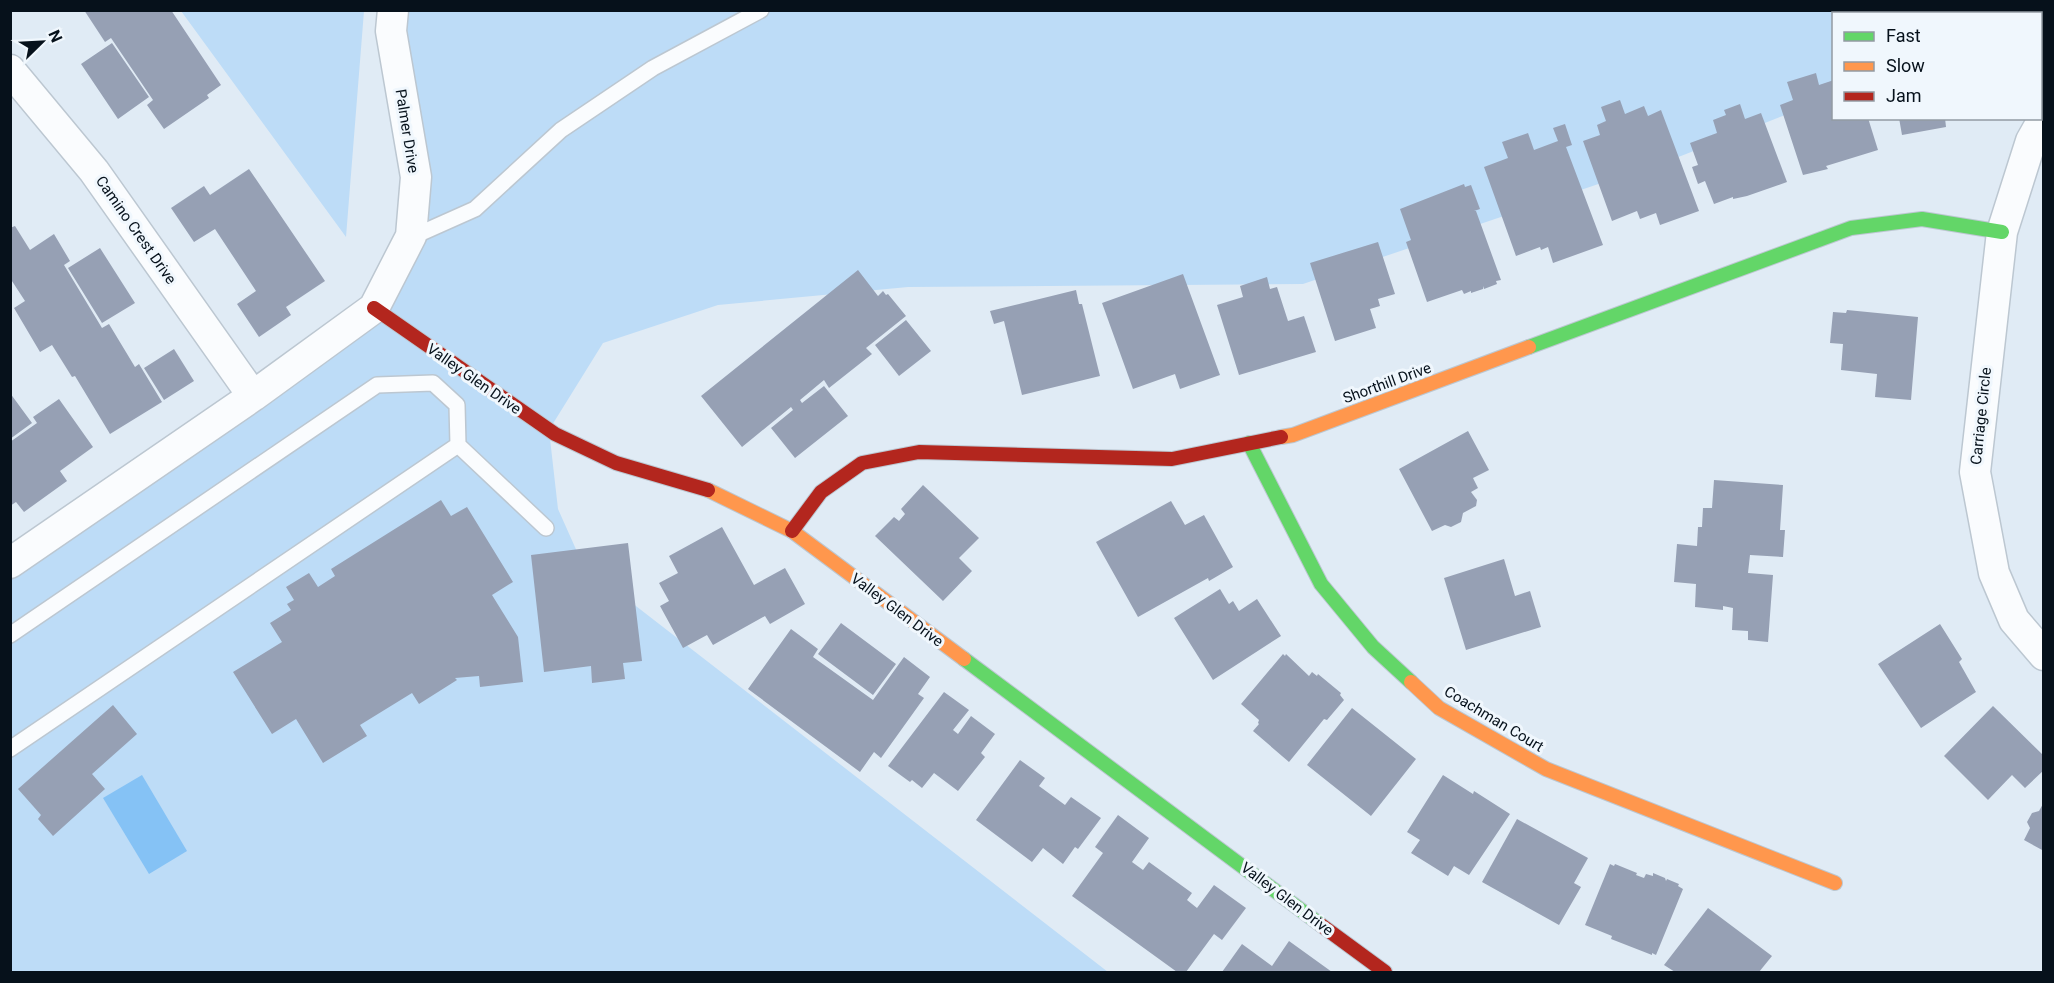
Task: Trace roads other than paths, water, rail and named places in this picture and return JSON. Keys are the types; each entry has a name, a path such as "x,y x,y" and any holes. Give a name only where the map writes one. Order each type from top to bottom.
{"street":[{"name":"Palmer Drive","path":"253,396 374,308 410,238 416,177 391,31 393,10"},
{"name":"Camino Crest Drive","path":"10,70 94,171 253,396"},
{"name":"Carriage Circle","path":"2042,120 2031,141 2002,232 1975,472 1994,573 2014,620 2043,656"},
{"name":"Shorthill Drive","path":"792,531 821,492 861,463 919,452 1172,459 1293,435 1851,228 1922,219 2002,232"},
{"name":"Valley Glen Drive","path":"374,308 540,426 616,463 708,490 792,531 1385,972"},
{"path":"10,563 253,396"},
{"name":"Coachman Court","path":"1250,443 1321,584 1373,647 1438,708 1546,769 1835,883"}],"lane":[{"path":"410,238 475,209 561,130 654,68 761,10"},
{"path":"10,635 377,385 433,382 458,405 458,445 546,528"},
{"path":"10,749 458,445"}],"water":[{"path":"142,775 187,851 149,874 103,798"}]}
